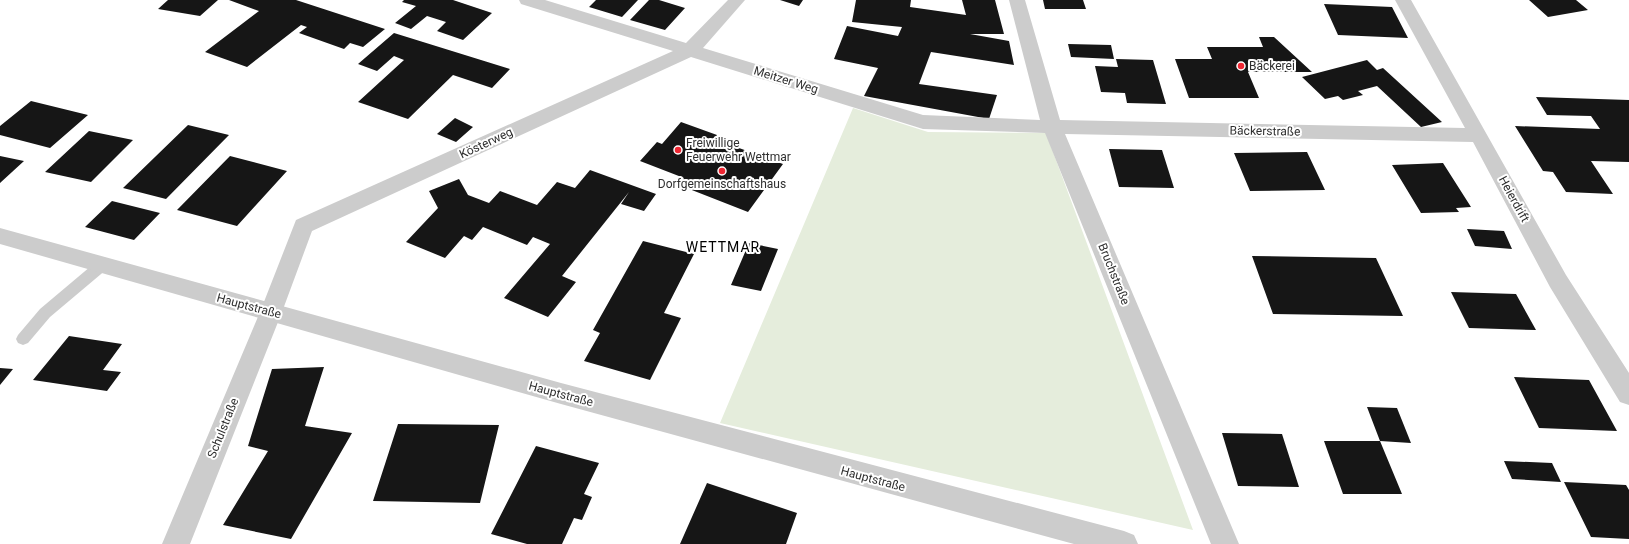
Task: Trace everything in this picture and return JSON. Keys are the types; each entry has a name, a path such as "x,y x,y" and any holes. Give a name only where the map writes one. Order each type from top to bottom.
{"street":[{"name":"Meitzer Weg","path":"527,0 688,51 924,122 1052,127"},
{"name":"Kösterweg","path":"271,312 303,226 688,51 700,41 737,0"},
{"name":"Bruchstraße","path":"1016,0 1052,127 1225,544"},
{"name":"Heierdrift","path":"1403,0 1479,135 1558,281 1629,394"},
{"name":"Bäckerstraße","path":"1052,127 1479,135"},
{"name":"Hauptstraße","path":"0,236 743,444 1124,544"},
{"name":"Schulstraße","path":"176,544 271,312"}],"lane":[{"path":"23,339 45,313 102,265"}],"green space":[{"path":"853,108 928,132 1046,133 1193,530 720,423"}],"building":[{"path":"168,0 218,0 200,16 158,9"},
{"path":"229,0 296,0 385,29 363,47 350,43 344,49 299,33 307,27 301,25 247,67 205,52 259,11"},
{"path":"404,0 453,0 492,13 463,40 437,31 446,22 427,16 411,29 395,23 416,6 402,2"},
{"path":"596,0 638,0 622,17 589,7"},
{"path":"649,0 659,0 685,8 665,30 630,20"},
{"path":"780,0 803,0 799,6"},
{"path":"856,0 911,0 910,7 966,15 962,0 995,0 1004,34 970,34 1009,41 1014,65 931,52 919,84 997,95 989,119 864,96 878,68 834,59 847,26 898,36 902,27 852,22"},
{"path":"1043,0 1083,0 1086,9 1045,9"},
{"path":"1529,0 1576,0 1588,10 1548,17"},
{"path":"1324,4 1392,7 1408,38 1338,35"},
{"path":"394,33 510,69 492,88 453,75 408,119 358,102 404,60 394,56 377,71 358,64"},
{"name":"Bäckerei","path":"1259,37 1274,37 1312,72 1248,72 1259,98 1189,98 1175,59 1212,59 1207,47 1263,47"},
{"path":"1068,44 1111,45 1114,59 1071,57"},
{"path":"1116,59 1153,60 1166,104 1127,103 1125,93 1101,92 1095,66 1118,67"},
{"path":"1367,60 1377,70 1383,68 1442,122 1421,127 1377,86 1358,91 1363,95 1343,100 1338,96 1325,99 1302,77"},
{"path":"1536,97 1629,100 1629,162 1591,161 1613,194 1566,192 1553,172 1543,171 1515,126 1600,129 1591,116 1547,115"},
{"path":"31,101 88,115 50,148 0,135 0,126"},
{"path":"455,118 473,127 456,142 437,134"},
{"name":"Dorfgemeinschaftshaus","path":"681,122 717,135 714,139 783,164 748,212 679,185 684,178 640,161 657,142 662,144"},
{"path":"188,125 229,135 166,199 123,188"},
{"path":"89,131 133,140 91,182 45,172"},
{"path":"1109,149 1162,150 1174,188 1119,187"},
{"path":"1307,152 1325,190 1250,191 1234,153"},
{"path":"0,156 24,161 0,183"},
{"path":"230,156 287,171 237,226 177,210"},
{"path":"1443,163 1471,207 1456,208 1459,212 1421,213 1392,165"},
{"path":"590,170 656,194 644,211 621,204 629,192 562,276 576,282 548,317 504,298 550,244 533,237 527,245 483,227 472,240 464,236 445,258 406,242 438,208 429,191 459,179 468,195 489,203 500,191 537,205 557,182 575,188"},
{"path":"112,201 160,213 134,240 85,227"},
{"path":"1467,229 1504,231 1512,249 1475,246"},
{"path":"643,241 694,254 664,313 681,318 650,380 584,361 600,333 593,330"},
{"path":"749,243 778,249 761,291 731,285"},
{"path":"1252,256 1376,258 1403,316 1273,314"},
{"path":"1451,292 1516,294 1536,330 1469,328"},
{"path":"69,336 122,344 103,370 121,372 107,391 33,380"},
{"path":"324,367 305,426 352,433 291,539 223,525 268,451 248,446 272,369"},
{"path":"0,368 13,369 0,385"},
{"path":"1514,377 1589,380 1617,431 1539,428"},
{"path":"1367,407 1397,408 1411,443 1380,441"},
{"path":"398,424 499,425 480,503 373,501"},
{"path":"1222,433 1282,434 1299,487 1238,486"},
{"path":"1324,441 1380,441 1402,494 1343,494"},
{"path":"536,446 599,463 584,494 592,497 582,520 574,518 562,544 527,544 491,534"},
{"path":"1504,461 1552,463 1561,482 1512,479"},
{"path":"1564,482 1626,485 1629,490 1629,539 1591,537"},
{"path":"707,483 797,513 786,544 680,544"}],"place":[{"name":"Bäckerei","path":"1241,66"},
{"name":"Freiwillige Feuerwehr Wettmar","path":"678,150"},
{"name":"Dorfgemeinschaftshaus","path":"722,171"}],"district":[{"name":"WETTMAR","path":"723,247"}]}
